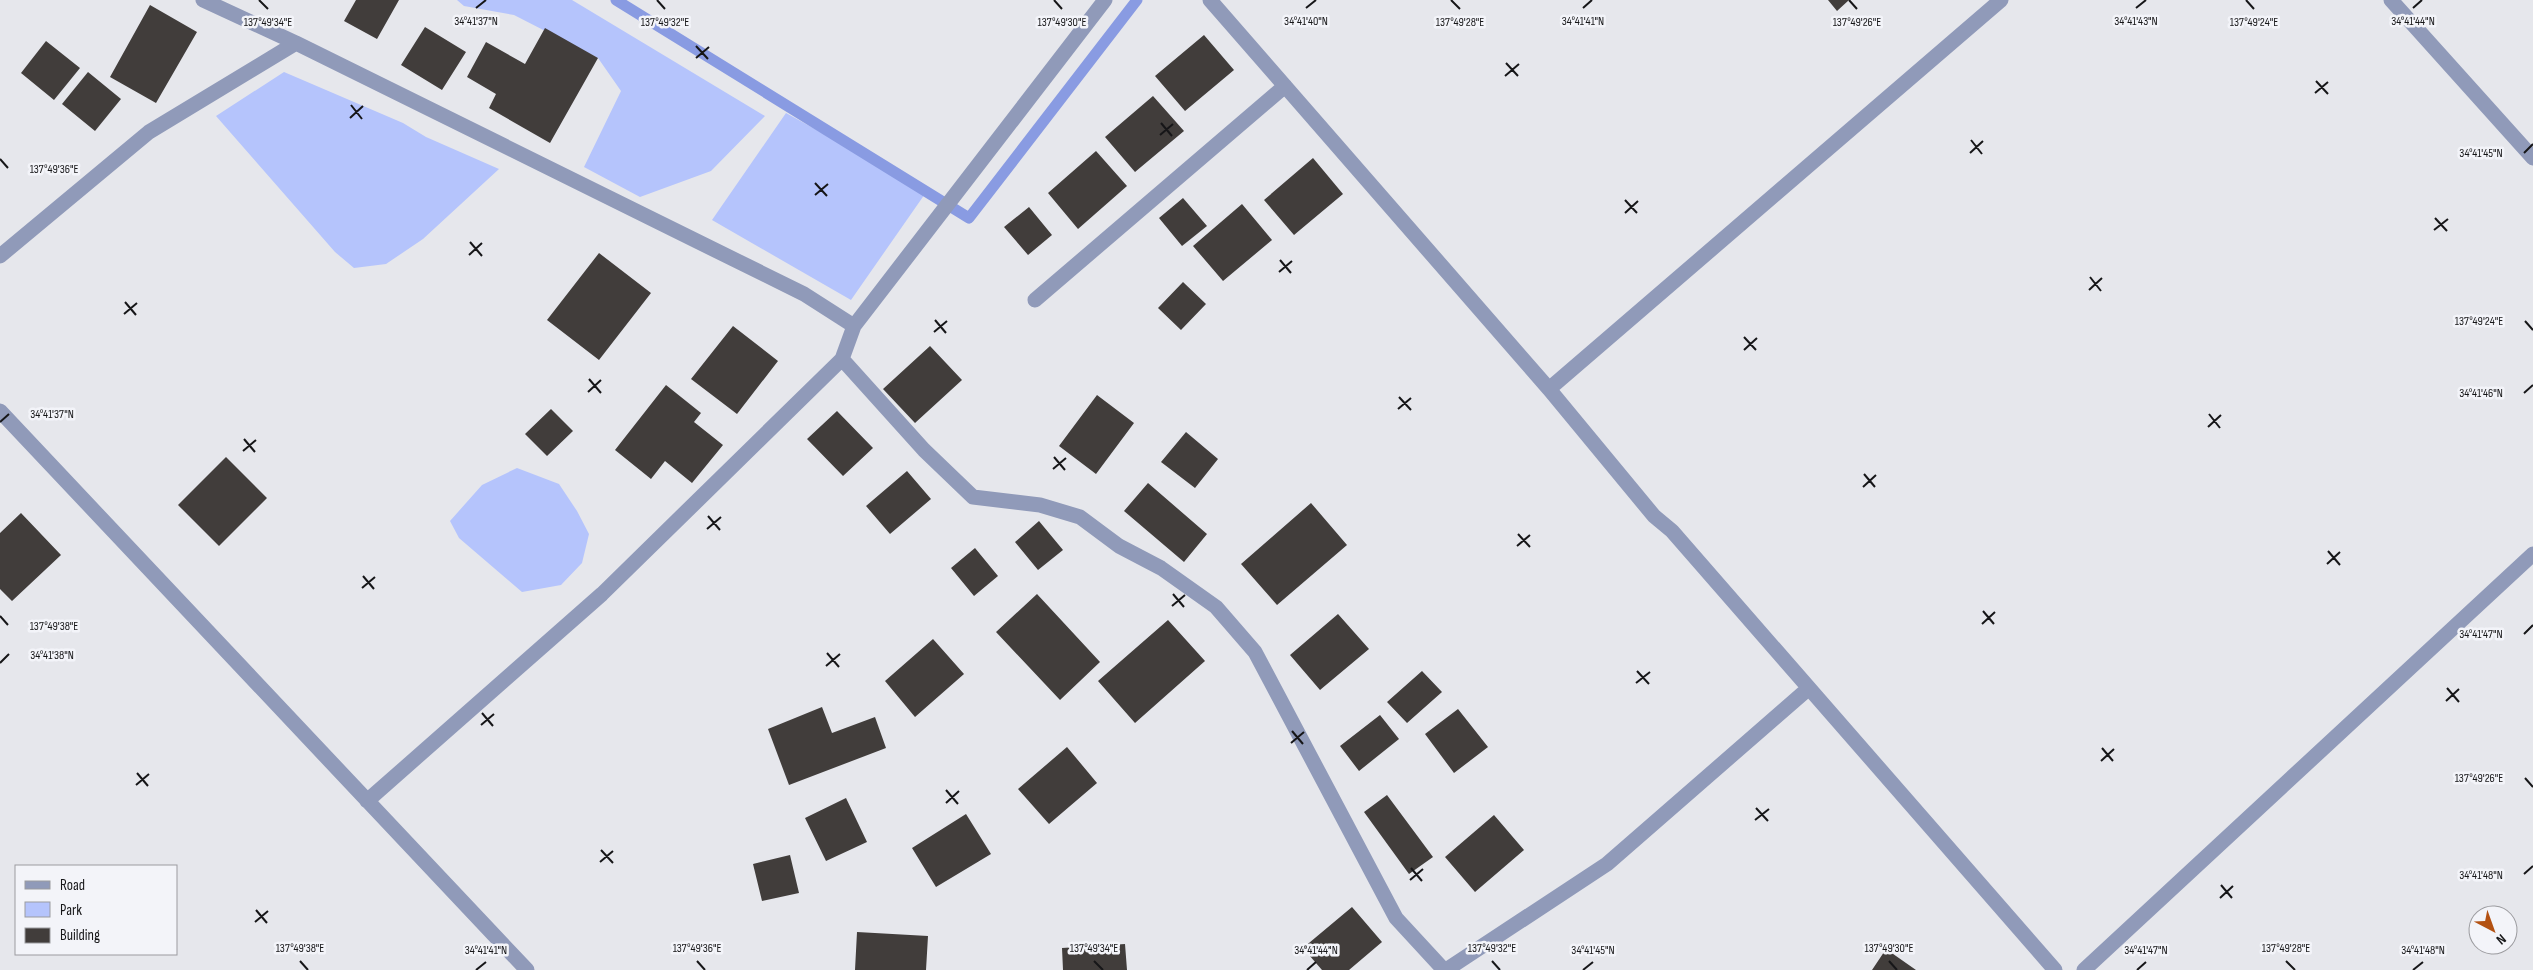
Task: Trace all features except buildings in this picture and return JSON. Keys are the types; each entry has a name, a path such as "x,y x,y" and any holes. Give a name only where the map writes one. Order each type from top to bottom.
{"street":[{"path":"203,0 296,43 804,294 854,326"},
{"path":"368,801 602,594 842,359 854,326 936,222 1105,0"},
{"path":"1210,0 1549,389 1654,516 1672,531 2054,970"},
{"path":"1549,389 2001,0"},
{"path":"2391,0 2533,158"},
{"path":"0,256 149,132 296,43"},
{"path":"1035,300 1285,86"},
{"path":"842,359 924,450 972,497 1040,505 1080,516 1119,546 1161,568 1216,607 1255,652 1396,918 1445,970 1608,864 1809,688"},
{"path":"0,411 527,970"},
{"path":"2084,970 2533,554"}],"green space":[{"path":"457,0 572,0 765,116 711,171 640,197 584,167 621,91 598,58 514,15 464,6"},
{"path":"284,72 403,123 426,137 499,169 423,239 386,264 354,268 335,252 216,116"},
{"path":"786,113 927,191 851,300 712,220"},
{"path":"517,468 559,484 577,511 589,534 582,563 561,585 522,592 459,538 450,521 482,485"}],"waterway":[{"path":"616,0 969,218 1137,0"}]}
